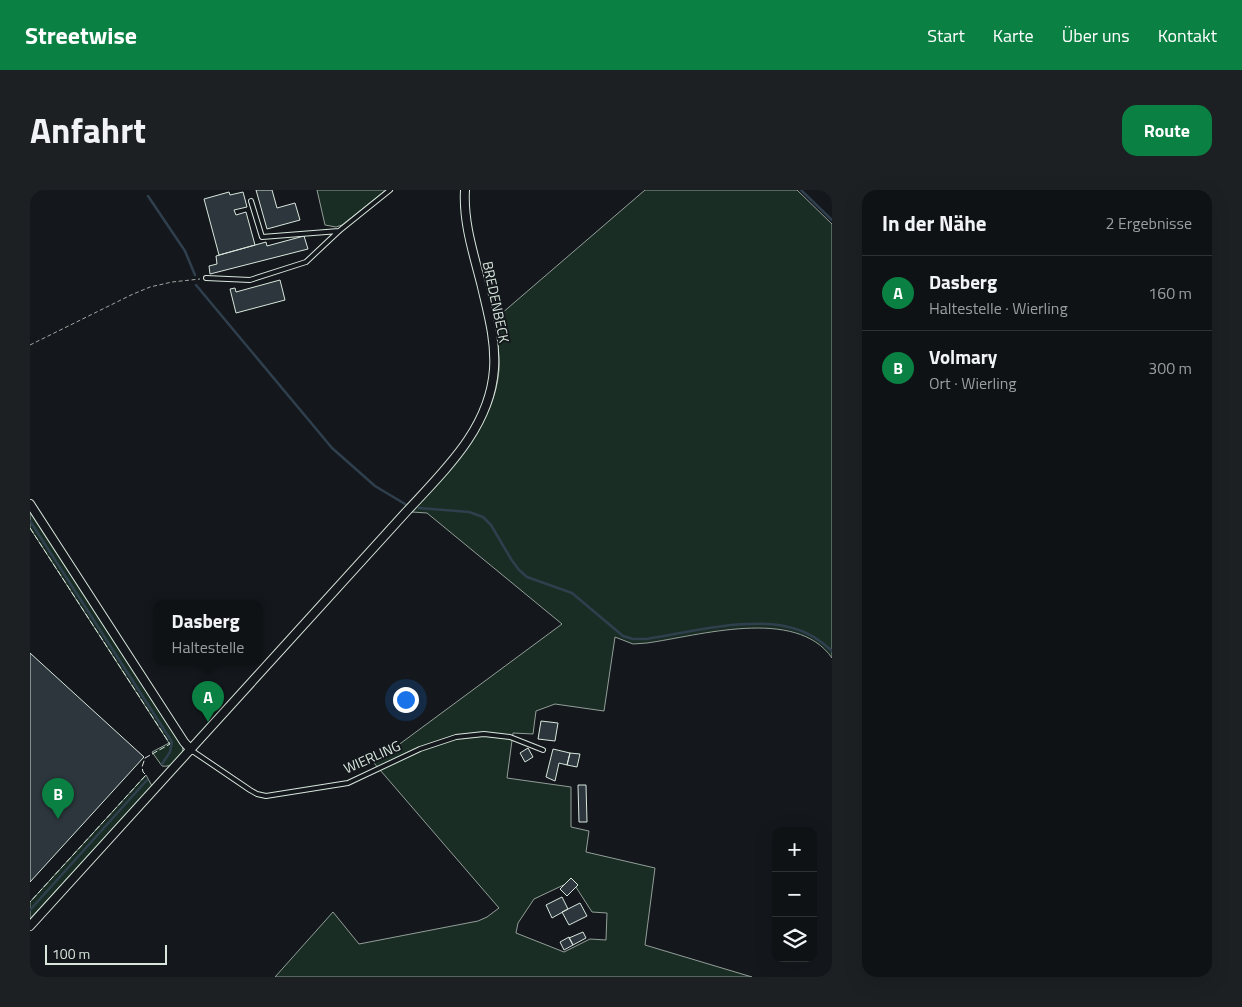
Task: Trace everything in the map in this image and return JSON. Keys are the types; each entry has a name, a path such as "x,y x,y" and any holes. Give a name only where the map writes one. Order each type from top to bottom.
{"street":[{"name":"BREDENBECK","path":"191,750 458,454 484,413 491,390 494,368 494,342 466,218 465,190"},
{"name":"WIERLING","path":"30,504 191,750"},
{"path":"30,926 191,750"}],"lane":[{"path":"206,278 250,280 306,262 339,230 390,190"},
{"path":"251,201 262,237 339,230"},
{"name":"WIERLING","path":"191,750 250,790 266,796 348,784 420,749 456,737 484,734 510,737 542,750"}],"path":[{"path":"30,345 144,290 172,282 206,278"}],"green space":[{"path":"317,190 386,190 342,225 336,227 325,225"},
{"path":"645,190 797,190 832,224 832,658 816,642 795,633 771,629 745,628 633,644 615,637 604,711 555,704 536,711 533,734 513,733 507,778 571,787 571,827 589,831 586,852 655,868 645,945 752,977 275,977 333,912 359,944 478,921 499,908 374,763 562,624 427,513 412,512 467,447 479,430 488,411 495,392 499,370 499,351 494,320","holes":["572,881 592,912 607,913 606,940 590,939 564,952 516,933 518,923 534,899"]},
{"path":"30,505 182,743 183,752 169,766 162,766 152,752 169,743 30,528"},
{"path":"146,775 152,786 30,919 30,902"}],"building":[{"path":"256,190 272,190 277,208 295,203 300,220 267,229"},
{"path":"229,192 230,195 243,192 247,207 234,210 236,215 246,212 255,245 219,255 204,199"},
{"path":"304,236 308,249 210,274 209,266 217,264 216,256 266,242 267,246"},
{"path":"280,280 285,300 236,313 230,289 235,288 236,292"},
{"path":"30,653 144,757 30,882"},
{"path":"541,721 558,723 555,741 538,739"},
{"path":"528,748 533,757 525,762 520,753"},
{"path":"553,749 570,753 567,765 559,763 555,781 546,777"},
{"path":"570,753 580,754 577,767 567,765"},
{"path":"578,785 586,785 587,822 579,822"},
{"path":"571,878 578,885 567,896 560,889"},
{"path":"562,897 568,909 552,918 546,905"},
{"path":"580,903 587,916 569,925 562,912"},
{"path":"583,932 586,938 573,945 569,938"},
{"path":"569,937 573,945 564,950 560,942"}],"waterway":[{"path":"801,190 832,220"},
{"path":"148,196 185,251 195,275"},
{"path":"196,285 332,448 375,486 405,504"},
{"path":"419,508 469,512 483,517 491,525 519,570 527,577 572,593 623,636 633,639 647,639 722,626 742,624 779,625 806,633 832,651"},
{"path":"30,521 172,742 170,752 162,764"},
{"path":"30,910 147,780"}],"fence":[{"path":"30,528 170,744 145,758 142,767 146,775 30,902"}],"place":[{"name":"Dasberg","path":"208,722"},
{"name":"Volmary","path":"58,819"}]}
